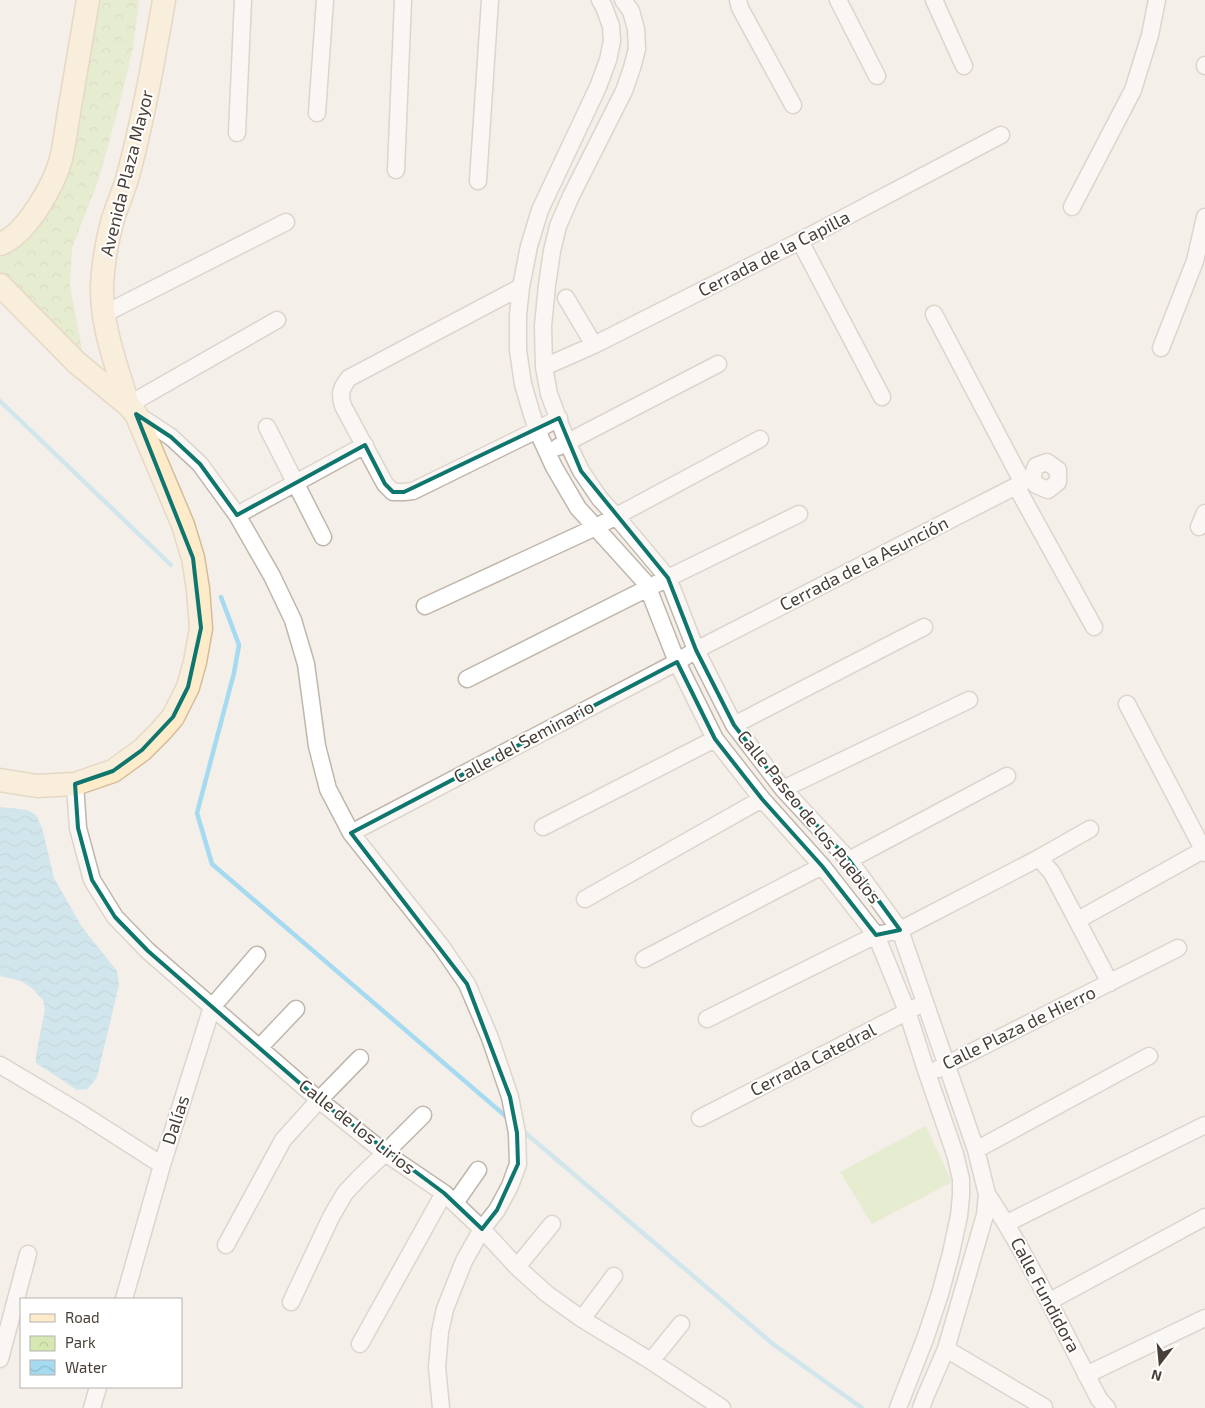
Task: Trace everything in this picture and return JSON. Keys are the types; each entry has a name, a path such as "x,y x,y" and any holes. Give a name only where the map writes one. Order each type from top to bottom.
{"street":[{"path":"0,244 22,229 36,210 50,187 60,160 88,0"},
{"name":"Avenida Plaza Mayor","path":"0,780 37,786 75,784 114,770 142,750 173,717 188,687 195,662 200,628 198,589 193,558 183,525 132,409 110,345 104,314 102,287 104,259 113,220 128,173 150,81 164,0"},
{"path":"237,133 243,0"},
{"path":"317,113 325,0"},
{"path":"396,170 402,0"},
{"path":"478,181 490,0"},
{"name":"Calle Paseo de los Pueblos","path":"600,0 611,26 612,41 608,60 598,87 540,210 529,246 521,286 518,315 518,350 522,384 538,430 554,467 578,508 648,588 677,662 715,739 762,800 822,866 876,935 908,1011 926,1074 954,1154 961,1179 961,1196 958,1225 940,1294 898,1408"},
{"name":"Calle Paseo de los Pueblos","path":"623,0 631,11 636,29 637,49 632,68 624,91 578,179 558,226 552,251 543,326 544,367 549,394 567,442 581,471 600,499 616,515 668,578 696,650 734,725 784,789 849,860 900,930 976,1150 987,1194 985,1215 946,1349 924,1402"},
{"path":"738,0 740,8 793,105"},
{"path":"838,0 877,76"},
{"path":"934,0 964,66"},
{"path":"1072,206 1133,90 1150,35 1157,0"},
{"name":"Cerrada de la Capilla","path":"544,367 594,345 800,241 1001,135"},
{"path":"1161,348 1196,261 1205,217"},
{"path":"104,314 286,222"},
{"path":"800,241 882,397"},
{"path":"0,285 76,362 132,409 171,437 200,464 237,514 272,576 293,620 306,664 317,746 328,789 351,833 441,946 467,984 490,1038 510,1097 517,1133 518,1164 510,1186 464,1261 445,1309 440,1332 437,1367 440,1408"},
{"path":"521,286 349,378 342,386 340,394 343,406 385,484 393,492 413,491 559,418"},
{"path":"566,298 594,345"},
{"path":"934,314 1024,482 1094,627"},
{"path":"132,409 278,320"},
{"path":"548,452 718,364"},
{"path":"267,426 323,537"},
{"path":"425,606 596,527 760,439"},
{"path":"237,514 365,445"},
{"name":"Cerrada de la Asunción","path":"696,650 1024,482"},
{"path":"467,679 799,514"},
{"path":"734,725 924,627"},
{"name":"Calle del Seminario","path":"351,833 677,662 696,650"},
{"path":"784,789 969,700"},
{"path":"1078,920 1204,851 1127,704"},
{"path":"544,827 715,739"},
{"path":"849,860 1007,776"},
{"name":"Calle de los Lirios","path":"75,784 78,828 92,880 115,917 148,951 319,1100 386,1153 450,1198 517,1267 547,1294 582,1319 722,1408"},
{"path":"585,899 762,800"},
{"path":"707,1019 876,935 900,930 1039,858 1090,829"},
{"name":"Calle Plaza de Hierro","path":"926,1074 1110,983 1052,873 1039,858"},
{"path":"644,959 822,866"},
{"path":"1110,983 1178,948"},
{"name":"Dalías","path":"124,1298 162,1165 212,1007 257,955"},
{"name":"Cerrada Catedral","path":"700,1118 925,1002"},
{"path":"259,1048 296,1009"},
{"path":"976,1150 1150,1056"},
{"path":"226,1245 283,1140 360,1058"},
{"path":"0,1065 79,1112 162,1165"},
{"path":"291,1302 331,1217 346,1193 423,1115"},
{"path":"1007,1223 1205,1125"},
{"path":"360,1344 450,1198 478,1170"},
{"name":"Calle Fundidora","path":"987,1194 1007,1223 1050,1301 1100,1405"},
{"path":"1050,1301 1205,1217"},
{"path":"517,1267 552,1224"},
{"path":"0,1359 28,1254"},
{"path":"582,1319 614,1276"},
{"path":"1086,1375 1205,1318"},
{"path":"651,1362 681,1324"},
{"path":"946,1349 1044,1407"},
{"path":"906,1386 924,1402"},
{"path":"92,1408 98,1388"}],"highlighted area":[{"path":"136,414 171,437 200,464 237,515 365,445 385,484 393,492 404,492 559,418 581,471 668,578 696,650 734,725 783,789 849,860 900,930 876,935 822,866 762,799 715,739 677,662 351,833 467,984 510,1097 517,1133 518,1164 497,1210 482,1229 444,1193 319,1100 148,951 115,917 92,880 78,828 75,784 113,771 142,750 173,717 188,687 201,628 193,558"}],"green space":[{"path":"84,0 139,0 133,48 118,110 98,181 72,248 70,285 83,356 0,289 0,250 52,165"},
{"path":"926,1126 952,1182 872,1224 840,1172"}],"water":[{"path":"0,807 27,810 36,815 42,828 54,878 82,927 117,971 119,985 97,1077 88,1089 77,1090 36,1063 45,1009 43,1000 33,989 21,981 0,976"}],"waterway":[{"path":"0,401 171,565"},
{"path":"221,597 239,645 234,673 197,813 212,864 509,1119"},
{"path":"522,1130 773,1344 862,1408"}]}
